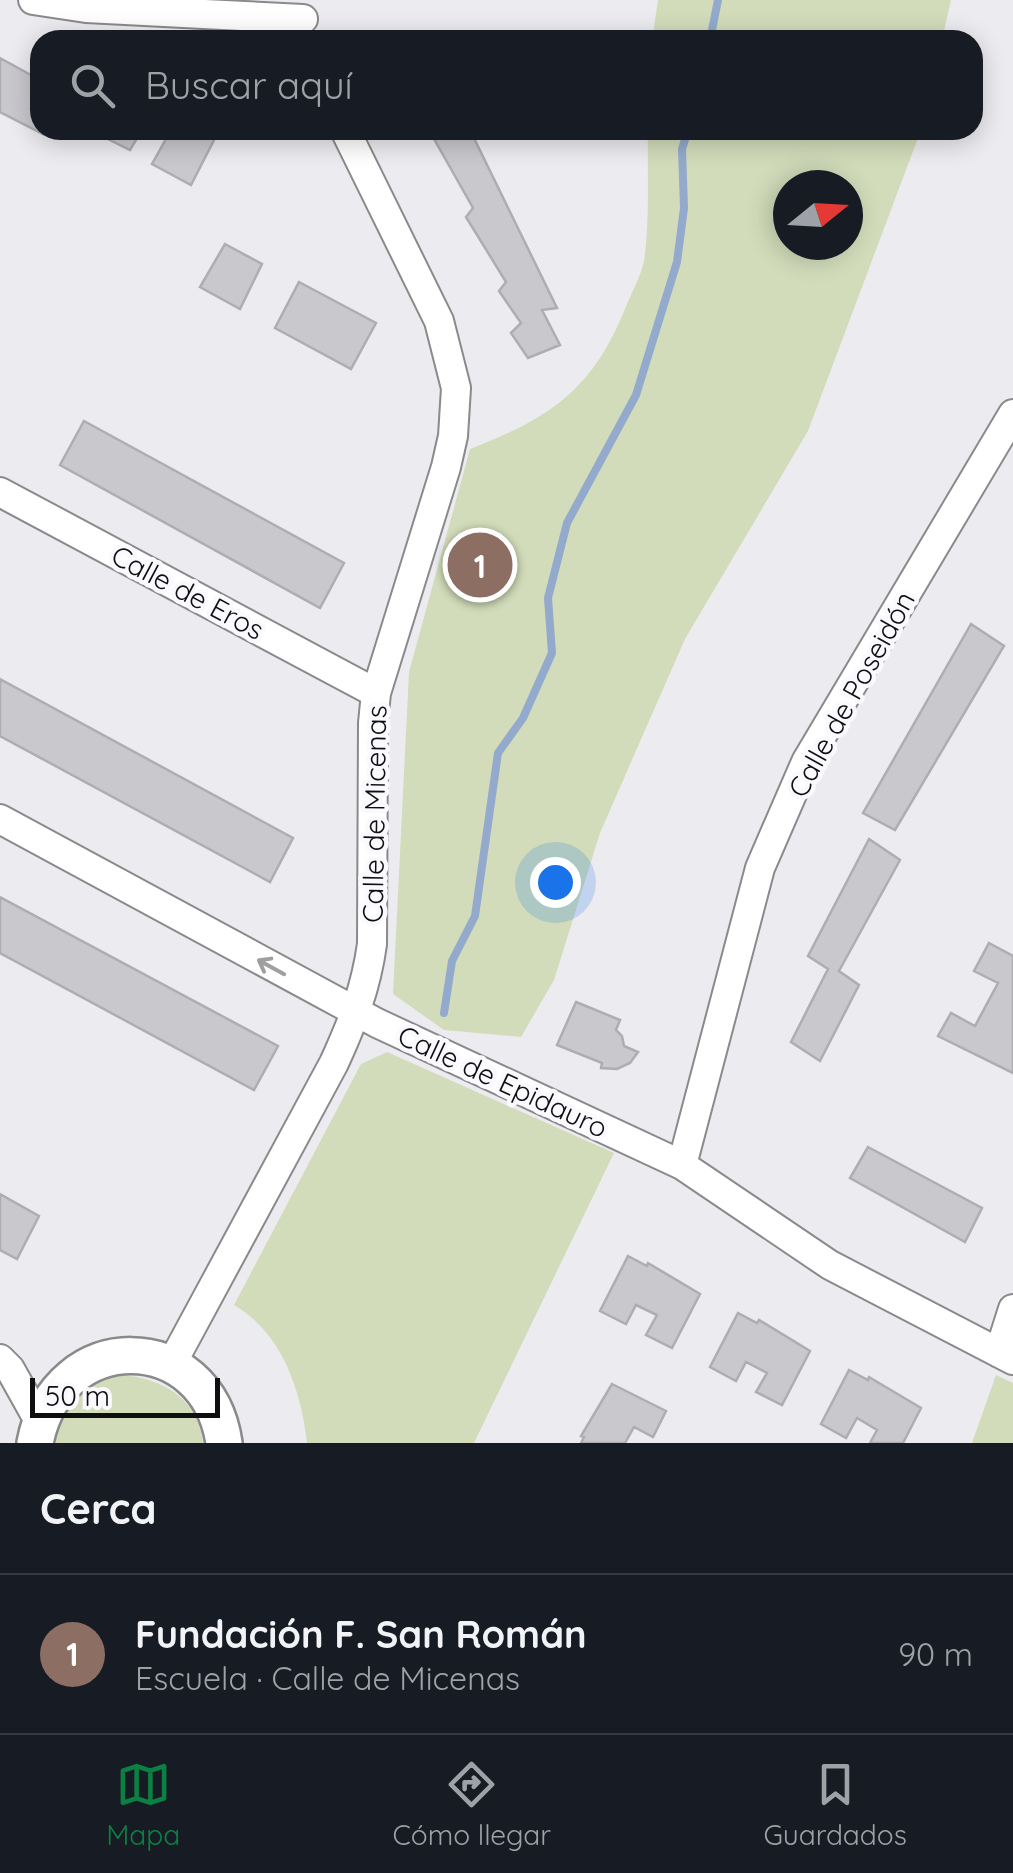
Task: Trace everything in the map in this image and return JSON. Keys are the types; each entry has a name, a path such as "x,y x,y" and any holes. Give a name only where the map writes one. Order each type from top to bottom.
{"street":[{"path":"33,0 86,8 304,20"},
{"name":"Calle de Micenas","path":"171,1365 358,1012 372,944 376,693 453,436 456,388 439,321 349,140"},
{"name":"Calle de Poseidón","path":"682,1165 760,868 806,762 1013,414"},
{"name":"Calle de Eros","path":"0,492 376,693"},
{"name":"Calle de Epidauro","path":"0,819 358,1012 682,1165 830,1265 1006,1356 1013,1308"},
{"path":"37,1432 52,1396 70,1377 93,1363 132,1356 171,1365 203,1390 214,1407 224,1443"},
{"path":"0,1359 10,1370 37,1432"}],"green space":[{"path":"658,0 951,0 944,30 654,30"},
{"path":"648,140 917,140 808,431 685,639 600,833 554,980 521,1037 444,1030 393,994 409,672 470,449 525,425 567,396 585,378 614,333 644,261"},
{"path":"387,1052 614,1153 474,1443 307,1443 294,1383 277,1347 251,1317 234,1305 361,1064"},
{"path":"123,1375 152,1381 177,1394 194,1414 203,1443 52,1443 62,1416 76,1397 95,1384"},
{"path":"996,1375 1013,1383 1013,1443 972,1443"}],"building":[{"path":"0,58 30,74 30,127 0,112"},
{"path":"110,140 136,140 130,150"},
{"path":"165,140 214,140 191,185 152,164"},
{"path":"435,140 475,140 557,308 542,310 560,345 528,358 511,333 521,323 499,291 506,282 466,217 473,208"},
{"path":"225,244 262,264 240,309 200,287"},
{"path":"299,282 376,323 351,369 275,328"},
{"path":"84,421 344,563 320,608 60,465"},
{"path":"971,624 1004,646 895,830 863,813"},
{"path":"0,679 293,838 270,882 0,736"},
{"path":"869,839 900,860 839,971 859,985 820,1061 791,1042 828,969 808,956"},
{"path":"0,897 278,1046 254,1090 0,953"},
{"path":"989,943 1013,956 1013,1073 938,1036 951,1013 975,1026 998,983 974,971"},
{"path":"576,1002 620,1020 616,1030 624,1046 638,1052 630,1063 617,1069 601,1068 602,1063 557,1045"},
{"path":"868,1147 982,1208 965,1242 850,1178"},
{"path":"0,1194 39,1216 17,1259 0,1250"},
{"path":"628,1256 647,1266 648,1263 700,1294 672,1348 646,1335 657,1315 636,1305 626,1324 600,1311"},
{"path":"738,1313 757,1323 759,1320 810,1351 782,1405 756,1392 767,1373 746,1362 736,1381 710,1367"},
{"path":"849,1370 868,1380 869,1377 921,1408 903,1443 870,1443 877,1430 857,1418 846,1438 821,1424"},
{"path":"612,1384 666,1411 653,1437 634,1427 625,1443 581,1443 581,1436"}],"waterway":[{"path":"712,30 718,0"},
{"path":"444,1013 452,961 475,916 498,753 523,718 552,653 548,598 567,523 636,395 677,262 684,208 685,140"}],"place":[{"name":"Fundación F. San Román","path":"480,565"}]}
